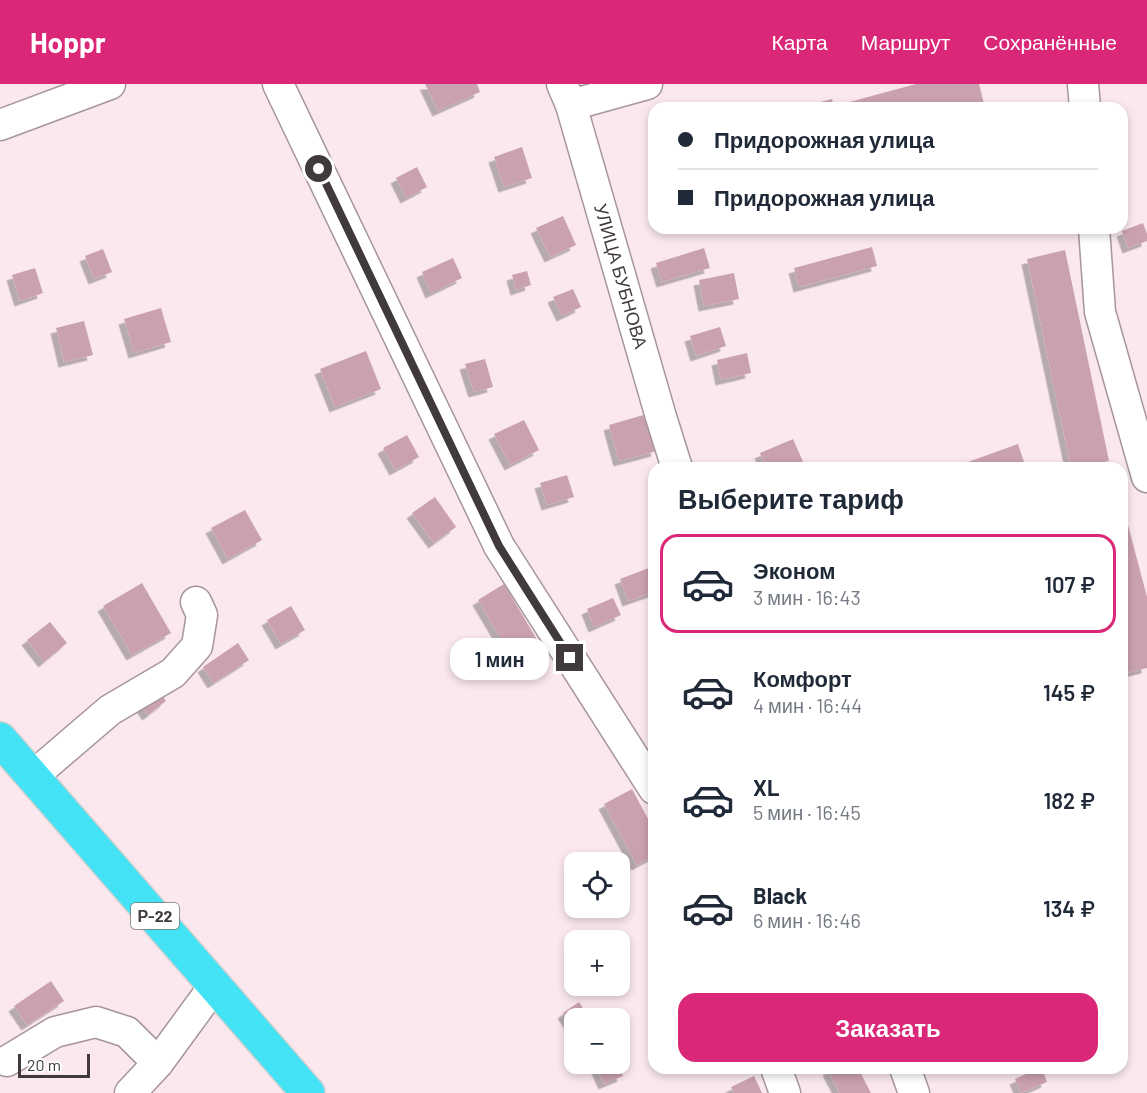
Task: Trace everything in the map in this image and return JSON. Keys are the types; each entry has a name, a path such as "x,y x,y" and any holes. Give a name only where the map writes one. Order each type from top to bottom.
{"highway":[{"name":"Р-22","path":"0,739 308,1093"}],"street":[{"path":"0,125 110,84"},
{"path":"278,84 499,546 648,780"},
{"path":"566,94 647,84"},
{"path":"1083,84 1084,102"},
{"name":"УЛИЦА БУБНОВА","path":"566,94 675,462"},
{"path":"1094,234 1100,312 1147,477"},
{"path":"33,776 110,710 173,673 197,646 202,615 196,602"},
{"path":"130,1093 158,1063 215,985"},
{"path":"7,1061 55,1032 96,1022 127,1032 158,1063"},
{"path":"778,1074 785,1093"},
{"path":"906,1074 914,1093"}],"building":[{"path":"425,84 477,84 480,92 438,111"},
{"path":"916,84 979,84 984,102 849,102"},
{"path":"522,147 532,178 504,187 494,157"},
{"path":"417,167 427,187 406,198 396,178"},
{"path":"563,216 576,245 550,257 536,228"},
{"path":"1143,223 1147,241 1128,248 1123,234 1128,234 1128,229"},
{"path":"872,247 877,266 799,287 794,268"},
{"path":"704,248 710,268 662,282 656,263"},
{"path":"103,249 112,272 94,279 85,256"},
{"path":"1065,250 1109,461 1070,462 1027,259"},
{"path":"453,258 462,278 431,293 422,272"},
{"path":"35,268 43,293 20,301 12,275"},
{"path":"527,271 531,285 516,290 512,275"},
{"path":"734,273 739,299 704,306 699,280"},
{"path":"573,289 581,307 562,316 553,297"},
{"path":"161,308 171,342 134,353 124,319"},
{"path":"84,321 93,355 64,362 56,328"},
{"path":"720,327 726,346 696,356 690,336"},
{"path":"366,351 381,389 335,407 320,369"},
{"path":"747,353 751,373 721,380 717,360"},
{"path":"485,359 493,387 474,392 465,364"},
{"path":"647,414 657,451 619,461 609,425"},
{"path":"524,420 539,450 510,465 494,434"},
{"path":"407,435 419,457 395,470 383,448"},
{"path":"793,439 803,462 764,462 760,453"},
{"path":"1018,444 1024,462 968,462"},
{"path":"567,475 574,497 547,505 540,483"},
{"path":"435,497 456,527 434,543 412,513"},
{"path":"245,510 262,540 228,559 211,528"},
{"path":"1128,525 1147,597 1147,668 1128,673"},
{"path":"648,568 648,594 628,601 620,579"},
{"path":"142,583 171,633 132,655 103,606"},
{"path":"504,584 539,643 513,659 478,600"},
{"path":"613,598 621,615 594,627 587,609"},
{"path":"291,606 305,630 281,644 267,620"},
{"path":"50,622 67,643 44,662 27,640"},
{"path":"238,643 249,660 213,683 203,667"},
{"path":"158,690 166,701 148,715 140,704"},
{"path":"632,789 648,819 648,859 637,865 604,804"},
{"path":"51,981 64,1001 27,1025 14,1006"},
{"path":"579,1002 583,1008 570,1008"},
{"path":"600,1074 622,1074 623,1076 604,1084"},
{"path":"830,1074 861,1074 871,1093 840,1093"},
{"path":"1026,1074 1044,1074 1047,1082 1021,1093 1015,1079"},
{"path":"754,1076 762,1093 734,1093 731,1087"}],"route":[{"path":"319,169 499,546 570,658"}]}
